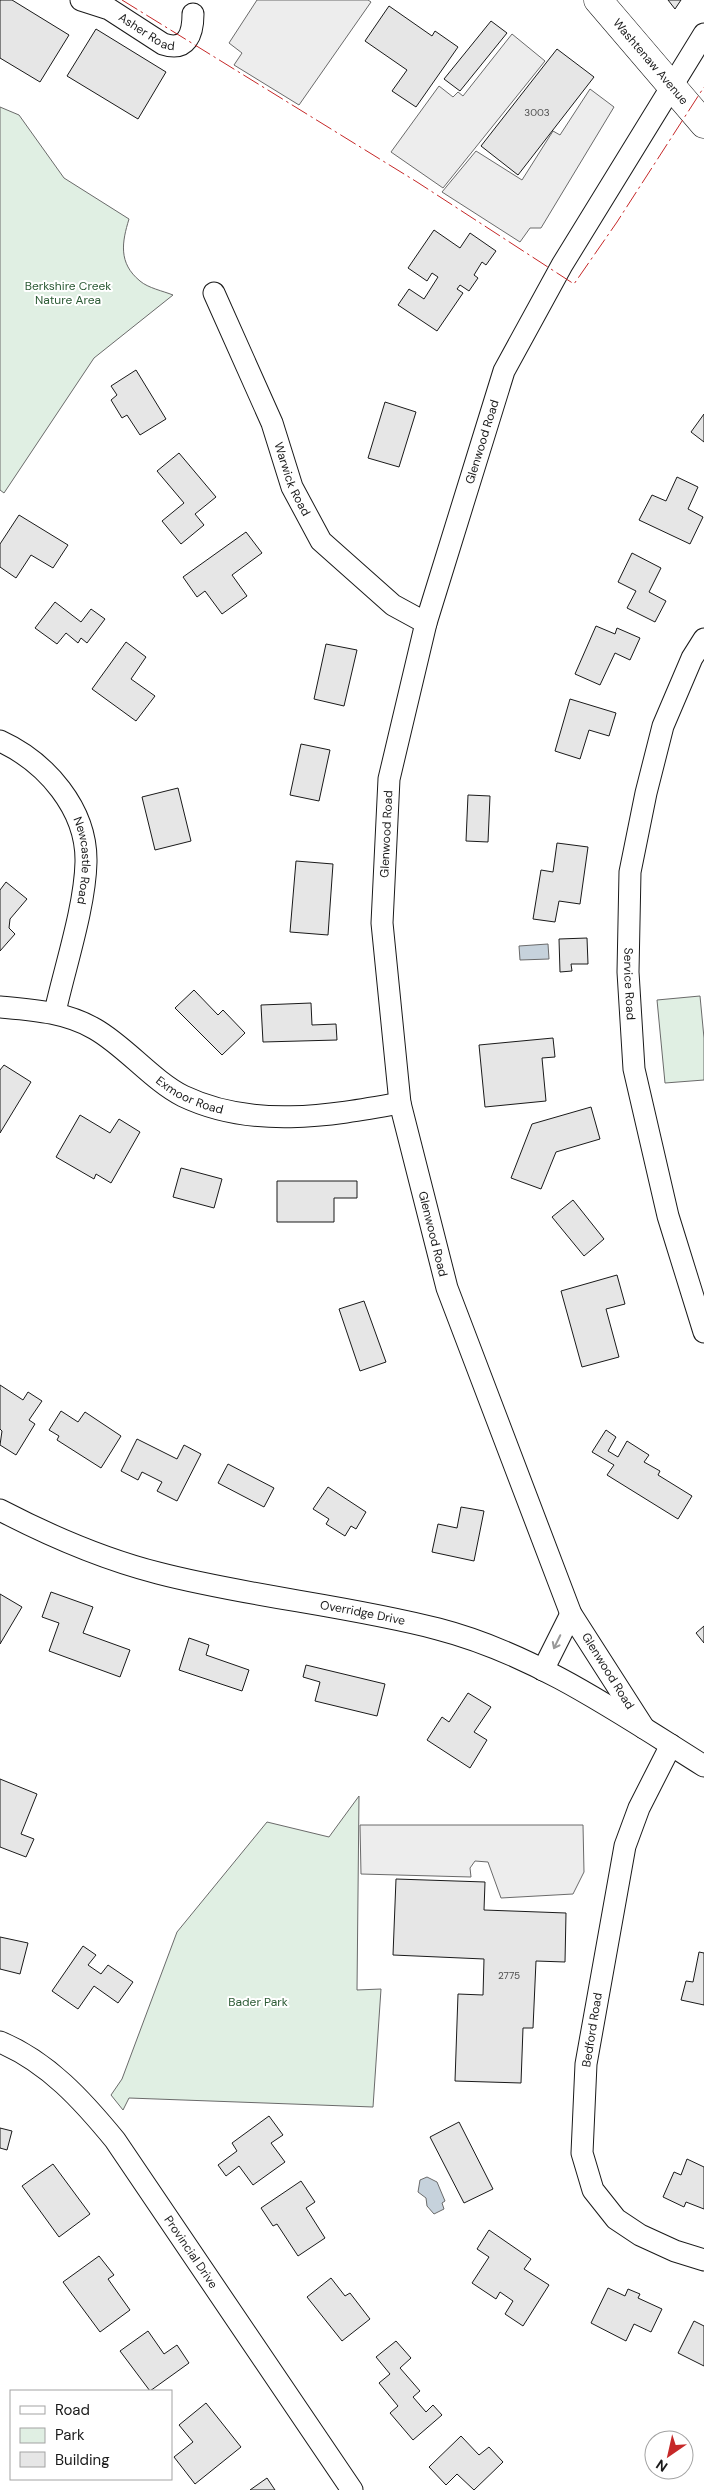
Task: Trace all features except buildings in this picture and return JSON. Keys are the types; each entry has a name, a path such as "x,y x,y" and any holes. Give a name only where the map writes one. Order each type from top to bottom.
{"main road":[{"name":"Washtenaw Avenue","path":"598,0 704,124"}],"street":[{"name":"Asher Road","path":"80,0 109,9 164,44 173,47 182,45 190,36 193,14"},
{"name":"Glenwood Road","path":"644,1728 571,1614 447,1288 400,1103 382,923 388,788 426,623 504,371 562,265 704,34"},
{"name":"Warwick Road","path":"214,293 272,423 292,487 321,541 393,605 426,623"},
{"name":"Service Road","path":"704,639 692,658 663,726 646,793 630,872 628,972 634,1069 668,1216 704,1332"},
{"name":"Newcastle Road","path":"0,741 36,763 56,782 71,804 81,830 86,861 83,889 55,1012"},
{"name":"Exmoor Road","path":"0,1007 55,1012 96,1029 182,1096 222,1109 279,1118 300,1118 344,1114 400,1103"},
{"name":"Overridge Drive","path":"0,1510 68,1543 158,1573 439,1629 505,1652 543,1670 644,1728 704,1766"},
{"name":"Glenwood Road","path":"543,1670 571,1614"},
{"name":"Bedford Road","path":"671,1746 639,1808 625,1846 586,2064 582,2154 593,2190 616,2219 640,2235 675,2251 704,2260"},
{"name":"Provincial Drive","path":"0,2042 16,2049 62,2082 76,2094 115,2140 352,2490"}],"green space":[{"name":"Berkshire Creek Nature Area","path":"0,107 19,115 64,178 129,219 124,244 125,260 128,267 143,283 173,295 94,358 4,493 0,490"},
{"path":"700,996 704,1038 704,1080 665,1083 657,1000"},
{"name":"Bader Park","path":"359,1796 357,1990 381,1989 373,2107 129,2098 123,2110 111,2095 122,2079 177,1932 267,1822 329,1837"}],"shaded area":[{"path":"257,0 368,0 371,2 299,105 234,65 242,53 229,43"},
{"path":"512,34 545,61 443,188 391,152 439,86 453,97 458,92 463,96"},
{"path":"590,89 614,107 541,228 530,228 520,242 442,192 476,151 522,180 553,131 560,135"},
{"path":"548,944 549,959 520,960 519,946"},
{"path":"360,1825 583,1825 584,1872 573,1894 501,1898 488,1862 475,1861 470,1868 471,1877 361,1874"},
{"path":"427,2177 437,2182 445,2201 442,2203 444,2209 434,2214 427,2206 426,2198 418,2192 420,2180"}],"power":[{"path":"122,0 417,182 574,284 617,222 704,87"}]}
